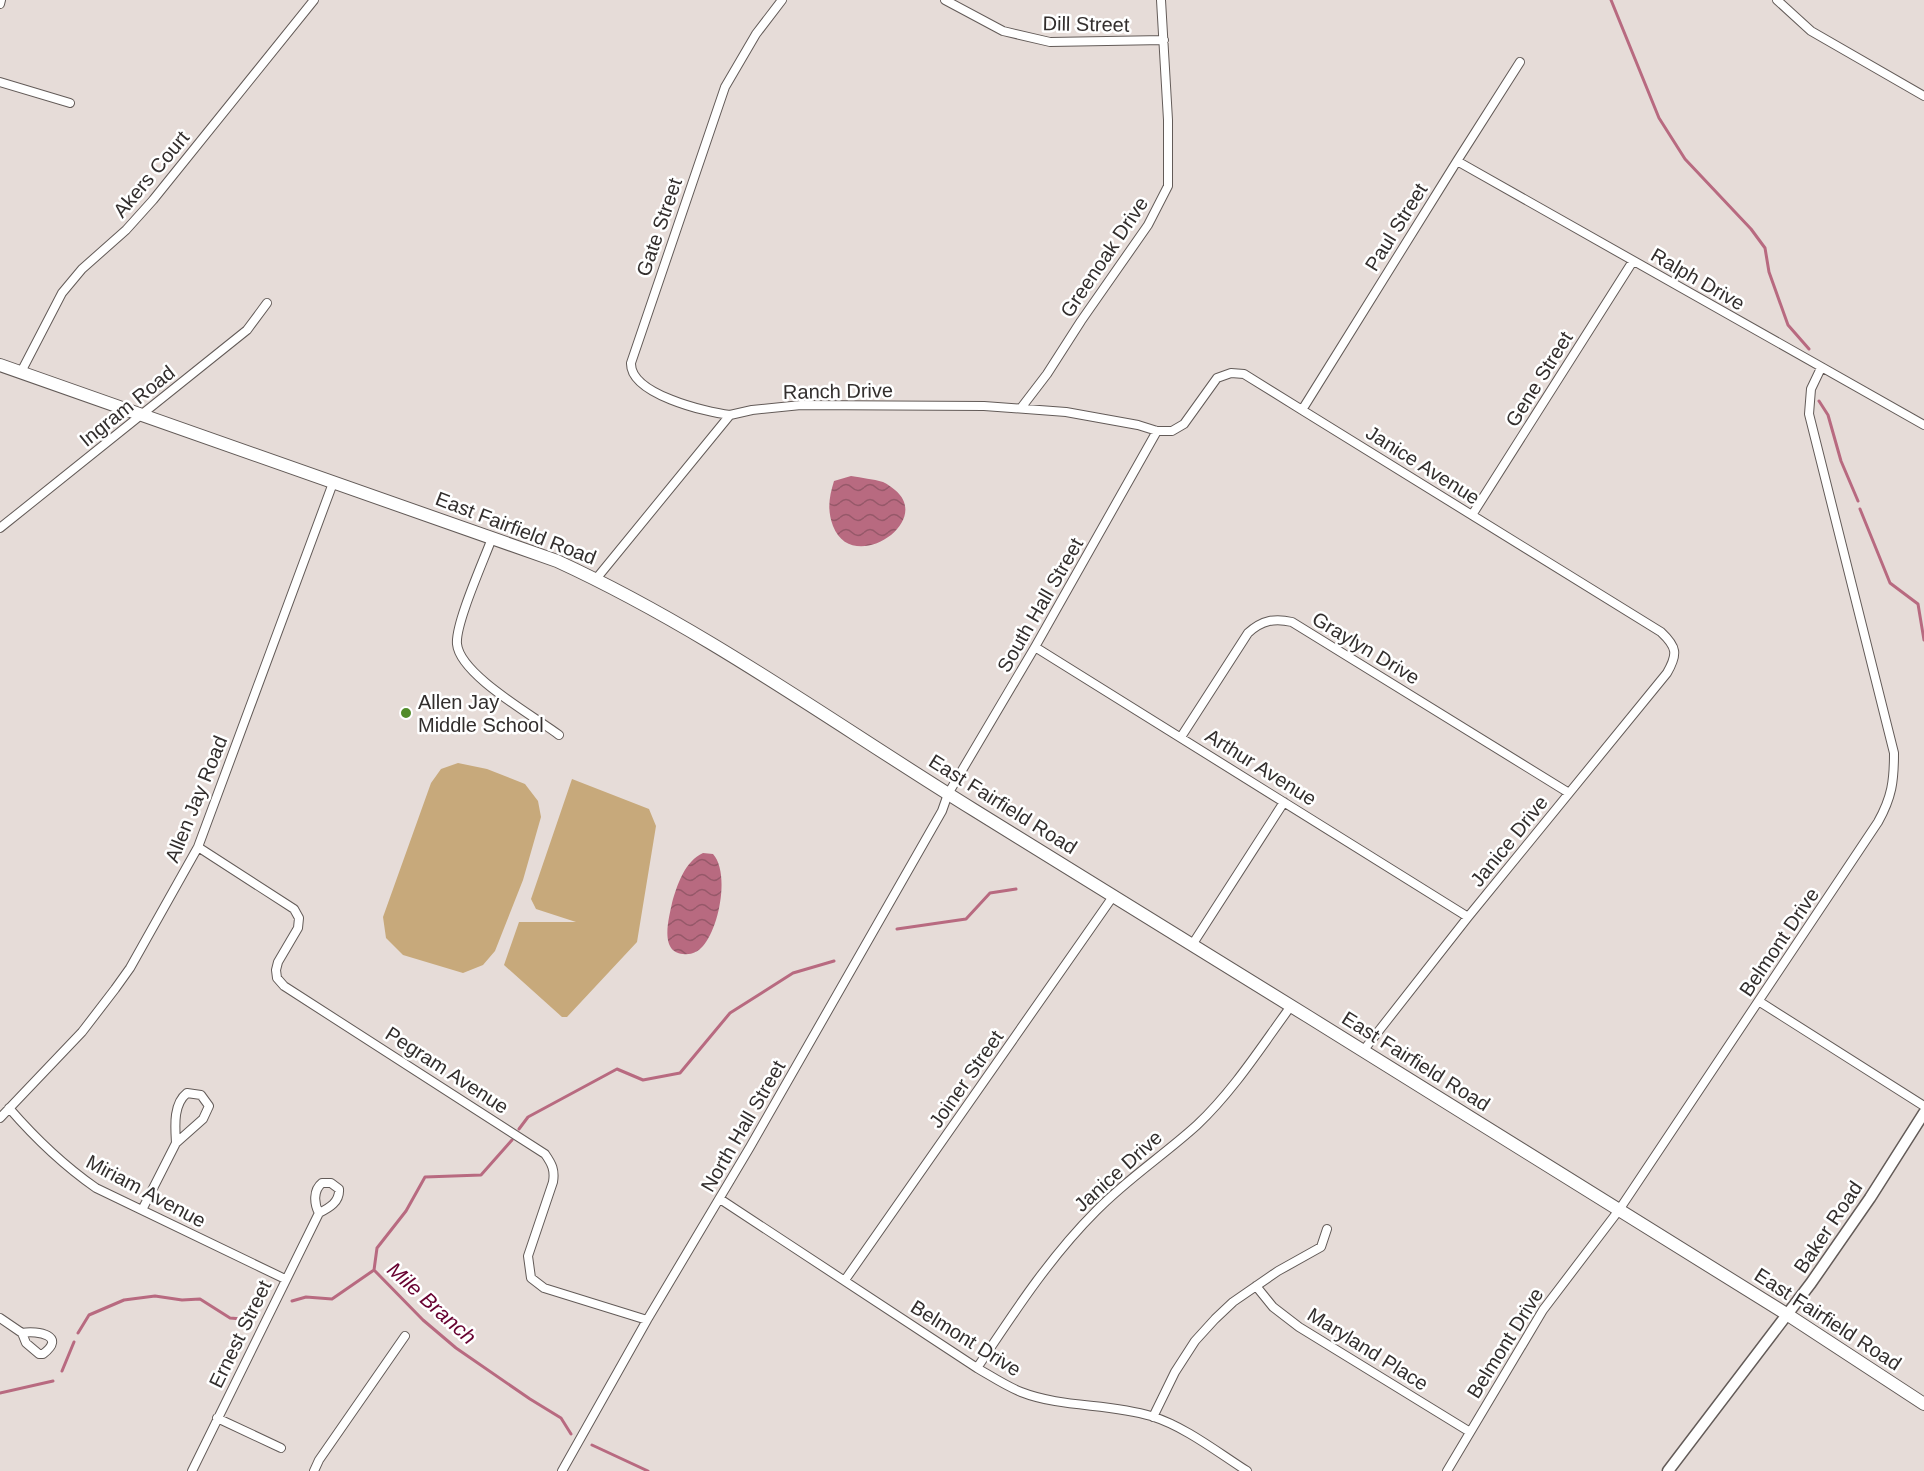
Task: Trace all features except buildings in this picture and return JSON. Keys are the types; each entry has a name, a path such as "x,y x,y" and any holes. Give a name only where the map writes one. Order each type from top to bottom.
{"main road":[{"name":"East Fairfield Road","path":"0,365 557,561 652,609 1788,1315 1924,1404"}],"street":[{"name":"Akers Court","path":"21,372 62,293 82,268 126,230 153,200 314,0"},
{"name":"Gate Street","path":"730,415 699,410 651,390 632,375 631,363 725,87 756,34 782,0"},
{"name":"Dill Street","path":"945,0 1003,31 1050,42 1164,40"},
{"name":"Greenoak Drive","path":"1021,408 1047,374 1148,225 1168,186 1169,131 1161,0"},
{"path":"1777,0 1811,31 1924,96"},
{"name":"Paul Street","path":"1302,410 1520,62"},
{"path":"0,81 70,103"},
{"name":"Ralph Drive","path":"1457,160 1924,425"},
{"name":"Gene Street","path":"1472,515 1633,261"},
{"name":"Ingram Road","path":"0,528 247,330 267,303"},
{"name":"Belmont Drive","path":"1447,1471 1543,1310 1619,1210 1760,1002 1878,822 1888,803 1894,780 1894,753 1887,718 1809,414 1811,389 1821,368"},
{"name":"Janice Avenue","path":"1157,431 1172,431 1184,424 1217,378 1231,373 1244,374 1661,632 1675,649"},
{"name":"Ranch Drive","path":"730,415 752,410 801,405 984,406 1066,412 1138,425 1157,431"},
{"path":"596,579 730,415"},
{"name":"South Hall Street","path":"948,794 1035,647 1157,431"},
{"name":"Allen Jay Road","path":"0,1118 82,1032 115,989 130,968 198,847 333,483"},
{"path":"492,538 459,628 457,644 467,666 513,704 559,735"},
{"name":"Graylyn Drive","path":"1181,737 1248,633 1263,622 1281,620 1292,622 1569,793"},
{"name":"Arthur Avenue","path":"1035,647 1468,917"},
{"name":"Janice Drive","path":"1363,1051 1468,917 1667,673 1673,662 1675,649"},
{"name":"North Hall Street","path":"562,1471 942,811 948,794"},
{"path":"1192,945 1284,802"},
{"name":"Pegram Avenue","path":"198,847 294,909 299,918 298,928 278,962 276,970 277,978 284,986 545,1154 552,1164 554,1173 528,1256 531,1278 542,1287 647,1320"},
{"name":"Joiner Street","path":"845,1280 1113,896"},
{"path":"1760,1002 1924,1106"},
{"name":"Janice Drive","path":"977,1368 1034,1284 1071,1238 1132,1177 1195,1126 1219,1103 1291,1006"},
{"path":"142,1210 176,1143 195,1128 208,1112 209,1106 201,1095 187,1093 182,1097 177,1113 176,1143"},
{"name":"Miriam Avenue","path":"9,1108 38,1139 96,1188 285,1279"},
{"name":"Baker Road","path":"1668,1471 1788,1315 1870,1198 1924,1113"},
{"name":"Belmont Drive","path":"720,1199 977,1368 1021,1392 1052,1400 1121,1408 1153,1417 1195,1438 1247,1471"},
{"name":"Ernest Street","path":"192,1471 319,1213"},
{"path":"1153,1417 1175,1372 1195,1341 1233,1302 1321,1247 1327,1229"},
{"name":"Maryland Place","path":"1256,1286 1273,1307 1299,1327 1470,1432"},
{"path":"0,1318 22,1333"},
{"path":"314,1471 319,1460 405,1336"},
{"path":"217,1418 280,1448"}],"shaded area":[{"path":"458,763 487,769 525,784 538,801 541,817 523,880 495,951 483,965 463,973 403,955 386,938 383,917 431,783 441,769"},
{"path":"572,779 649,809 656,826 637,942 567,1017 562,1017 504,965 519,922 576,922 536,909 531,899"}],"water":[{"path":"851,476 885,483 895,490 904,503 904,516 898,529 886,539 871,545 856,546 843,540 833,526 829,504 834,481"},
{"path":"703,853 713,854 721,874 722,887 718,914 709,938 703,946 694,953 683,954 676,952 668,941 669,917 679,881 691,862"}],"waterway":[{"path":"1611,0 1659,118 1685,159 1751,229 1765,248 1769,272 1788,325 1809,349"},
{"path":"1819,401 1828,415 1841,461 1858,501"},
{"path":"1860,509 1890,583 1918,604 1924,640"},
{"path":"897,929 966,919 990,893 1016,889"},
{"path":"519,1129 528,1117 617,1069 643,1080 680,1073 730,1013 793,973 834,961"},
{"path":"374,1270 377,1248 406,1211 425,1177 481,1175 512,1140"},
{"name":"Mile Branch","path":"292,1301 306,1297 332,1299 374,1270 423,1320 456,1348 561,1418 571,1434"},
{"name":"Mile Branch","path":"78,1333 89,1315 124,1300 155,1296 182,1300 200,1299 230,1318 254,1320"},
{"name":"Mile Branch","path":"62,1371 74,1342"},
{"name":"Mile Branch","path":"0,1393 53,1381"},
{"name":"Mile Branch","path":"592,1445 648,1471"}],"place":[{"name":"Allen Jay Middle School","path":"406,713"}]}
